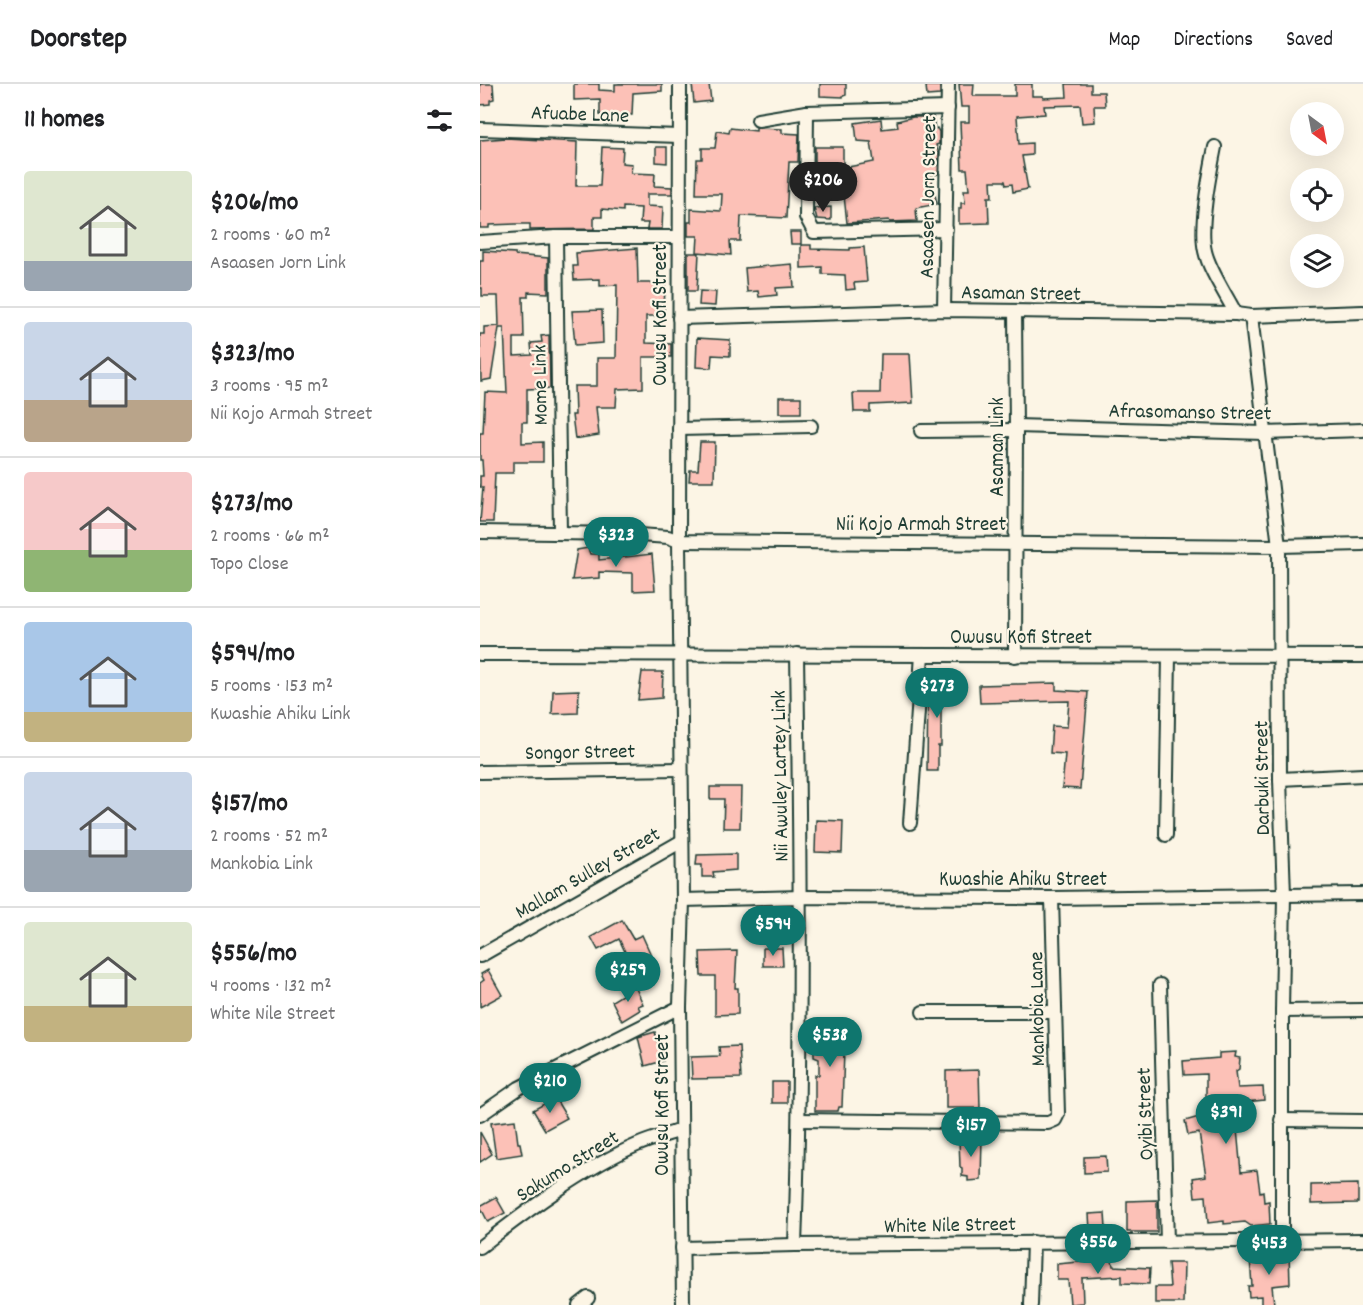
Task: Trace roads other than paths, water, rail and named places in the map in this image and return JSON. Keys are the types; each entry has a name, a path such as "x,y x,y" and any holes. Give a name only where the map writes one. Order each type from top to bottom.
{"street":[{"name":"Owusu Kofi Street","path":"680,84 679,653 683,900 680,1007 683,1305"},
{"name":"Asaasen Jorn Street","path":"944,310 948,84"},
{"path":"758,120 807,112 948,108"},
{"path":"807,112 806,217 814,232 946,229"},
{"name":"Afuabe Lane","path":"480,129 679,136"},
{"path":"1215,147 1203,239 1205,253 1236,314"},
{"path":"480,242 556,237 679,237"},
{"name":"Mome Link","path":"556,237 560,533"},
{"name":"Asaman Street","path":"679,318 944,310 1251,316 1363,312"},
{"name":"Asaman Link","path":"1015,311 1015,656"},
{"name":"Darbuki Street","path":"1251,316 1279,546 1280,779 1284,896 1282,1241"},
{"path":"679,429 811,426"},
{"name":"Afrasomanso Street","path":"921,431 1016,428 1264,433 1363,430"},
{"name":"Nii Kojo Armah Street","path":"480,532 625,534 668,537 679,541 1279,546 1363,544"},
{"name":"Owusu Kofi Street","path":"480,654 1363,656"},
{"name":"Nii Awuley Lartey Link","path":"795,1245 799,1119 801,897 797,654"},
{"path":"910,823 922,655"},
{"path":"1166,835 1169,656"},
{"name":"Songor Street","path":"480,772 681,770"},
{"path":"1280,779 1363,775"},
{"name":"Mallam Sulley Street","path":"480,956 682,840"},
{"name":"Kwashie Ahiku Street","path":"683,900 801,897 1052,898 1363,894"},
{"name":"Mankobia Lane","path":"799,1119 1048,1122 1055,1120 1058,1114 1052,898"},
{"name":"Oyibi Street","path":"1160,986 1167,1242"},
{"path":"480,1115 519,1088 680,1007"},
{"path":"1282,1011 1363,1010"},
{"path":"923,1012 1055,1012"},
{"path":"1281,1120 1363,1120"},
{"name":"Sakumo Street","path":"480,1247 512,1222 587,1172 636,1146 681,1130"},
{"name":"White Nile Street","path":"682,1248 1033,1242 1363,1240"},
{"path":"1031,1305 1033,1242"}]}
